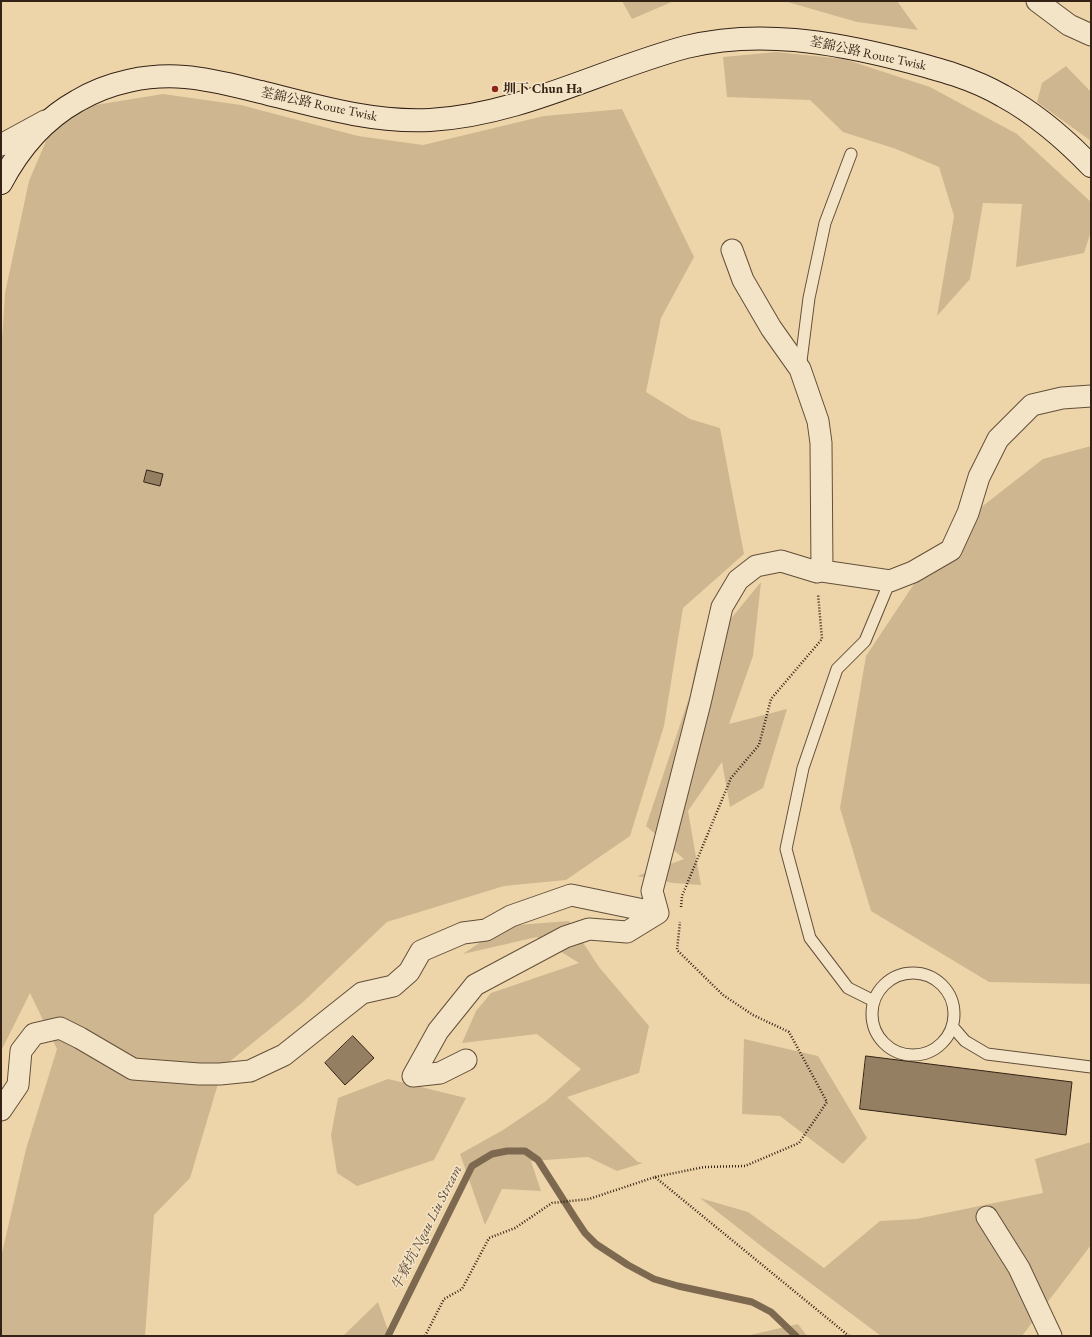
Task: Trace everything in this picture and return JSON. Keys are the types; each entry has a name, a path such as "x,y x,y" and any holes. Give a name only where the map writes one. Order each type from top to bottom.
{"main road":[{"name":"荃錦公路 Route Twisk","path":"1,183 22,149 54,116 87,95 104,88 132,80 185,77 209,80 234,85 313,106 373,117 427,120 475,115 508,107 648,58 690,46 741,39 786,39 837,45 872,52 934,68 981,84 1022,107 1043,122 1062,137 1091,166"}],"street":[{"path":"1037,1 1069,25 1091,35"},
{"path":"1,145 54,116"},
{"path":"732,250 743,280 771,328 800,370 818,421 821,443 819,572"},
{"path":"658,913 652,891 700,703 722,607 738,580 756,566 781,561 819,572 890,581 913,572 951,550 968,513 979,477 998,440 1032,405 1062,398 1091,396"},
{"path":"1,1110 18,1086 21,1051 34,1034 60,1028 133,1068 206,1074 250,1071 284,1055 362,993 394,986 409,972 421,952 463,933 486,930 511,916 571,895 658,913"},
{"path":"466,1060 440,1073 413,1076 438,1031 474,985 565,937 589,929 627,932 658,913"},
{"path":"987,1217 1019,1268 1051,1336"}],"lane":[{"path":"800,370 809,298 825,222 851,154"},
{"path":"874,1001 848,988 810,938 786,849 803,768 838,668 865,641 890,581"},
{"path":"918,973 931,977 942,986 950,998 954,1012 952,1026 946,1037 937,1046 926,1052 913,1054 900,1053 889,1047 880,1038 874,1027 872,1014 874,1001 880,988 890,979 903,974 918,973"},
{"path":"952,1026 966,1042 987,1054 1091,1067"}],"path":[{"path":"681,911 682,896 731,778 759,745 771,700 822,639 819,572"},
{"path":"425,1336 444,1298 462,1289 489,1238 515,1228 552,1203 589,1199 655,1177 704,1167 745,1166 799,1143 827,1102 789,1032 753,1015 723,995 677,950 680,919"},
{"path":"655,1177 849,1336"}],"shaded area":[{"path":"622,1 674,1 632,19"},
{"path":"784,1 897,1 918,30 857,22"},
{"path":"776,52 844,59 930,87 1017,134 1091,202 1091,231 1084,253 1016,267 1022,204 983,203 970,279 937,316 954,216 939,167 896,149 843,132 810,100 727,97 723,57"},
{"path":"1066,66 1091,92 1091,141 1037,102 1042,83"},
{"path":"163,94 241,105 358,136 423,145 544,116 622,109 694,257 661,318 646,392 690,419 720,428 744,554 683,608 664,726 630,836 566,880 504,886 387,922 302,1003 223,1067 190,1178 154,1215 145,1336 1,1336 1,1257 26,1149 57,1049 30,993 1,1051 1,356 5,293 29,181 46,141 70,109"},
{"path":"1091,446 1091,984 989,982 871,911 840,808 866,656 948,533 1043,459"},
{"path":"761,582 753,656 729,724 787,709 763,788 730,807 722,762 688,811 701,885 673,883 637,876 684,859 646,826 690,695 697,660"},
{"path":"569,921 599,967 649,1026 639,1073 567,1097 638,1162 643,1163 617,1171 588,1157 531,1161 541,1191 502,1189 485,1225 460,1154 503,1130 546,1101 581,1069 537,1034 462,1043 476,1011 491,993 579,963 537,937 463,954 504,926"},
{"path":"744,1039 818,1056 867,1138 843,1164 780,1116 742,1114"},
{"path":"388,1079 466,1098 434,1160 357,1186 337,1173 331,1135 338,1098"},
{"path":"1091,1142 1091,1245 1022,1336 881,1336 700,1198 748,1212 824,1268 880,1221 916,1219 1043,1193 1035,1159"},
{"path":"378,1302 390,1336 343,1336"},
{"path":"798,1324 807,1336 746,1336"}],"building":[{"path":"147,470 163,474 160,486 144,482"},
{"path":"353,1036 374,1058 345,1085 325,1063"},
{"path":"866,1056 1072,1082 1066,1135 860,1109"}],"waterway":[{"name":"牛寮坑 Ngau Liu Stream","path":"388,1336 472,1166 492,1154 507,1151 525,1151 538,1160 585,1233 596,1244 628,1265 654,1279 678,1286 752,1302 771,1312 796,1336"}],"place":[{"name":"圳下 Chun Ha","path":"495,89"}]}
